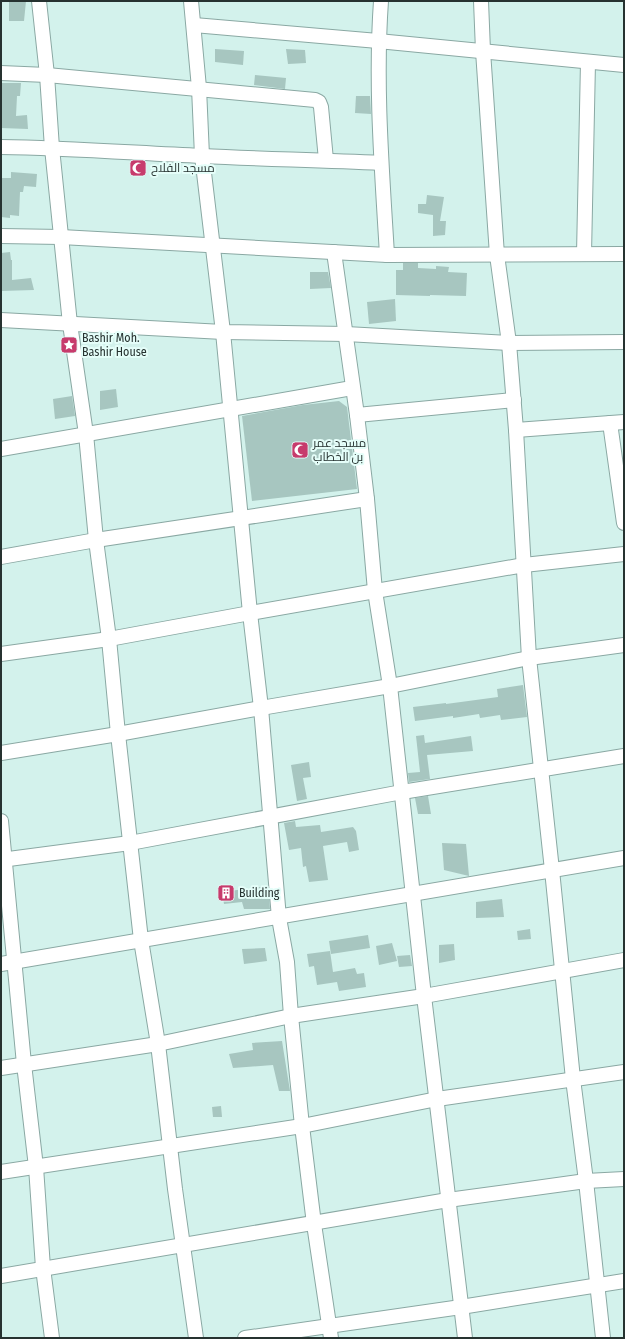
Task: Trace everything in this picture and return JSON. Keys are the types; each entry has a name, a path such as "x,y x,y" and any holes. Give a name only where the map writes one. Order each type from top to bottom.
{"street":[{"path":"39,1 70,324 86,434 96,540 109,639 141,940 158,1044 169,1146 196,1338"},
{"path":"192,1 199,88 202,156 214,246 250,613 261,708 279,918 287,962 290,1016 314,1224 330,1331"},
{"path":"380,1 378,41 381,163 387,255"},
{"path":"481,1 497,255 509,343 514,400 530,658 573,1079 603,1338"},
{"path":"194,25 483,50 624,65"},
{"path":"584,254 588,62"},
{"path":"1,73 47,75 199,88 315,100 319,102 321,107 326,160"},
{"path":"1,147 381,163"},
{"path":"1,236 61,237 387,255 624,254"},
{"path":"334,252 357,415 367,499 375,591 390,686 424,996 465,1338"},
{"path":"1,320 223,332 346,334 509,343 624,342"},
{"path":"1,449 352,388"},
{"path":"357,415 514,400"},
{"path":"516,430 624,422"},
{"path":"610,423 624,523"},
{"path":"1,557 96,540 367,499"},
{"path":"1,654 109,639 524,565 624,554"},
{"path":"1,753 390,686 530,658 624,645"},
{"path":"3,859 130,843 402,792 624,756"},
{"path":"1,821 3,859 36,1167 43,1268 52,1338"},
{"path":"1,964 279,918 624,858"},
{"path":"1,1068 158,1044 290,1016 424,996 624,960"},
{"path":"1,1172 302,1126 437,1100 624,1072"},
{"path":"1,1276 448,1200 586,1181 624,1179"},
{"path":"246,1338 330,1331 460,1306 624,1281"}],"building":[{"path":"9,1 26,1 24,21 9,21"},
{"path":"215,49 244,51 243,65 215,62"},
{"path":"286,49 305,50 306,63 288,64"},
{"path":"255,75 286,78 285,89 254,85"},
{"path":"1,83 21,83 20,96 17,96 16,116 27,115 28,129 1,128"},
{"path":"356,96 370,96 371,114 355,113"},
{"path":"11,172 37,174 36,187 24,186 23,192 20,192 19,216 10,215 10,218 1,217 1,178 11,178"},
{"path":"427,195 444,197 440,221 446,221 445,235 433,236 433,215 418,213 418,204 426,204"},
{"path":"10,252 12,260 12,280 31,278 34,290 1,291 1,253"},
{"path":"403,263 418,263 418,268 436,269 436,266 449,267 448,272 467,273 466,296 396,295 396,270 403,270"},
{"path":"310,272 328,272 331,288 310,289"},
{"path":"395,299 396,321 369,324 367,302"},
{"path":"116,389 118,407 100,410 100,391"},
{"path":"72,396 75,416 55,419 53,399"},
{"name":"مسجد عمر بن الخطاب","path":"339,401 347,407 357,489 252,501 242,416 303,405"},
{"path":"523,685 527,717 501,720 500,715 480,718 479,714 415,721 413,707 498,697 497,689"},
{"path":"424,735 425,743 471,736 473,751 427,755 430,779 409,782 408,773 420,772 416,736"},
{"path":"309,762 311,777 303,778 307,799 297,801 291,765"},
{"path":"428,796 431,814 418,814 415,798"},
{"path":"295,821 296,827 320,825 321,832 353,827 356,831 359,850 349,852 347,842 323,846 328,880 309,882 306,866 303,867 301,848 289,850 284,823"},
{"path":"442,843 466,844 469,876 444,870"},
{"path":"268,886 270,909 244,909 242,902 224,904 222,892"},
{"path":"502,899 504,917 476,918 476,902"},
{"path":"530,929 531,939 518,940 517,931"},
{"path":"368,935 370,948 331,954 329,941"},
{"path":"392,943 397,961 379,965 376,946"},
{"path":"454,944 455,960 439,963 439,945"},
{"path":"265,948 267,961 244,964 242,949"},
{"path":"330,951 333,972 355,968 357,974 364,973 366,987 339,991 337,982 317,985 314,966 309,967 307,954"},
{"path":"410,955 412,966 399,967 397,956"},
{"path":"282,1041 290,1091 279,1091 273,1065 233,1068 229,1054 253,1050 252,1043"},
{"path":"221,1106 222,1117 213,1117 212,1107"}],"place":[{"name":"مسجد الفلاح","path":"138,168"},
{"name":"Bashir Moh. Bashir House","path":"69,345"},
{"name":"مسجد عمر بن الخطاب","path":"300,450"},
{"name":"Building","path":"226,893"}]}
